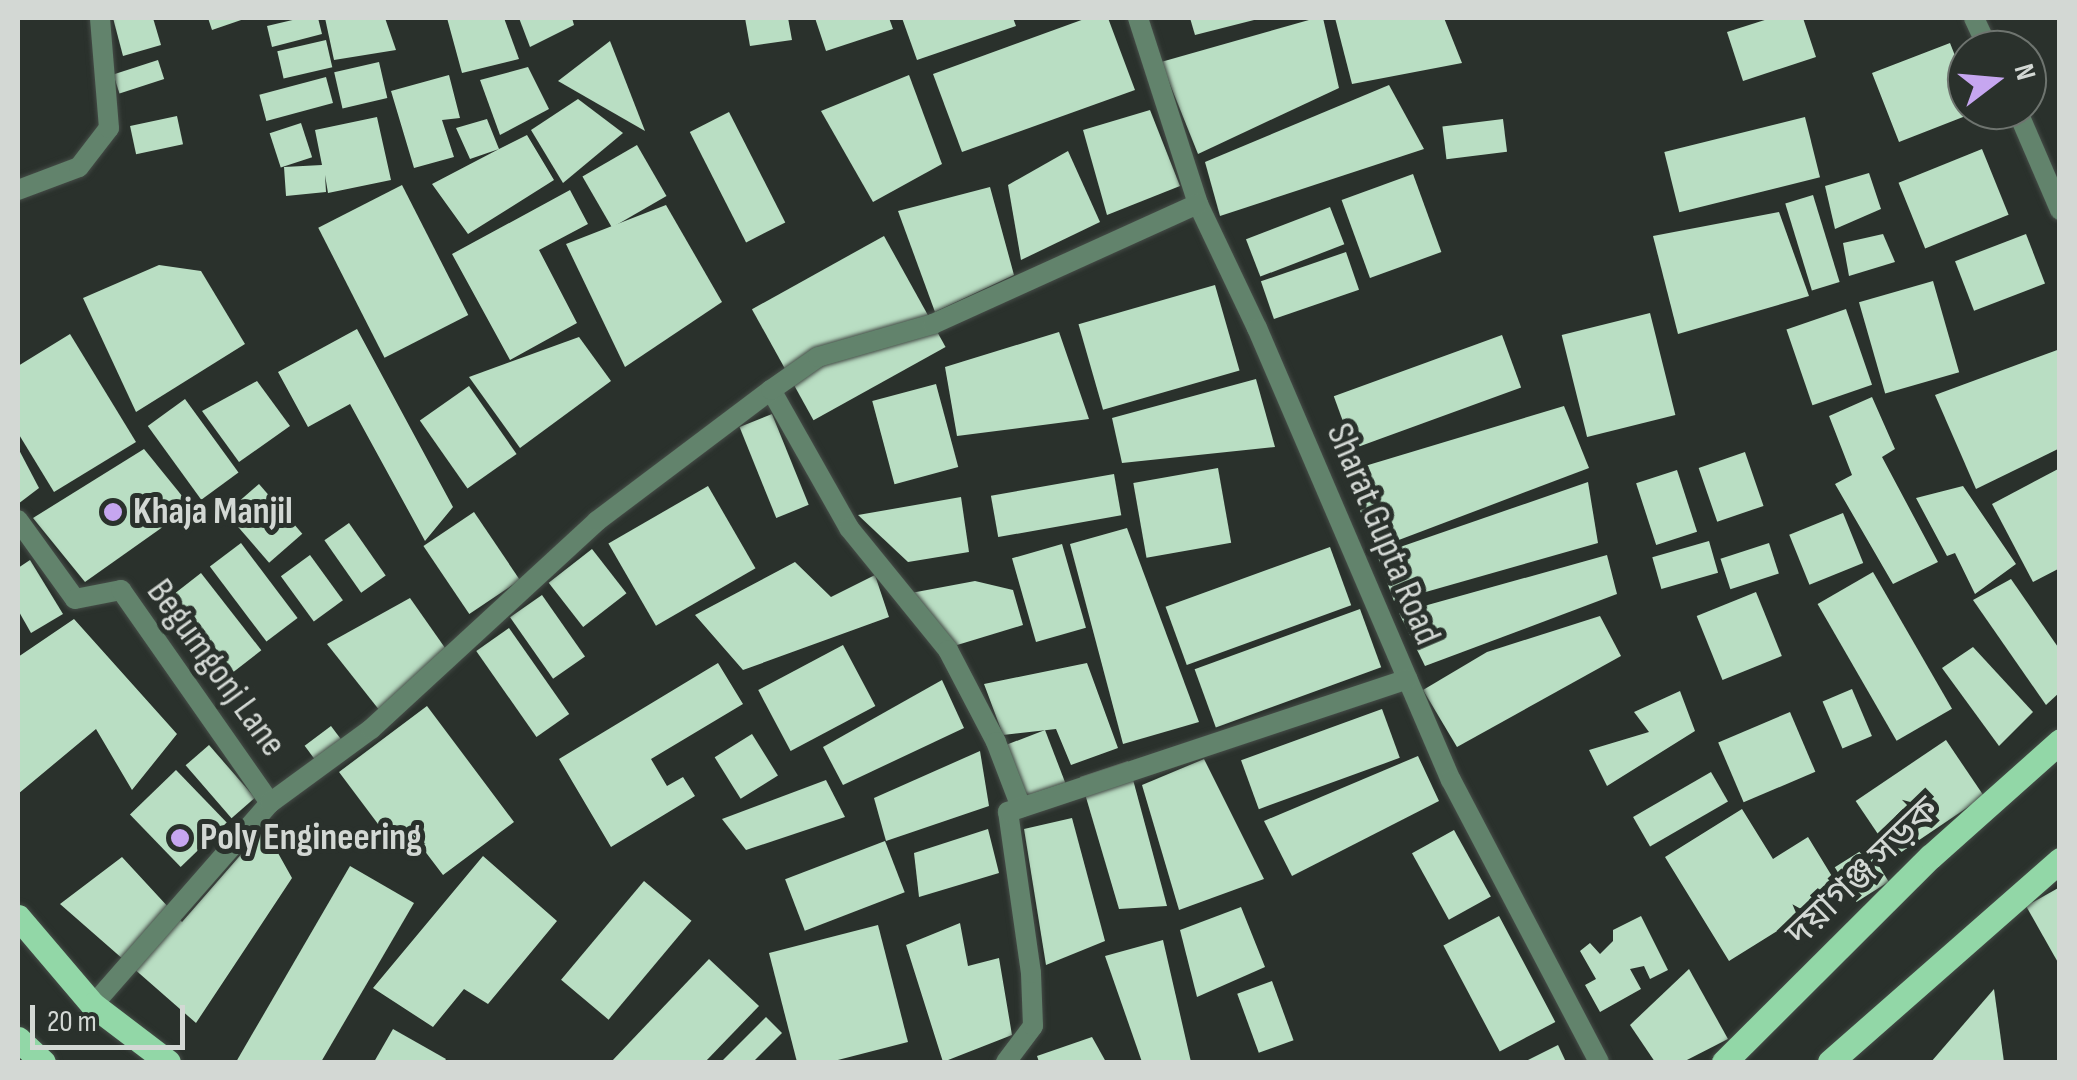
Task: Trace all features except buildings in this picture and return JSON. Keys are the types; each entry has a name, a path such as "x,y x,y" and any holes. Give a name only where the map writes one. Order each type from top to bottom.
{"main road":[{"name":"দয়াগঞ্জ সড়ক","path":"1724,1062 1930,857 2060,741"},
{"path":"1830,1062 2060,860"},
{"path":"18,917 94,1005 168,1062"},
{"path":"18,1039 42,1062"}],"street":[{"path":"18,190 79,167 109,128 100,18"},
{"name":"Sharat Gupta Road","path":"1138,18 1198,204 1258,328 1450,780 1599,1062"},
{"path":"2026,130 2060,210"},
{"path":"94,1005 270,803 371,729 597,521 771,390 818,357 934,324 1198,204"},
{"path":"771,390 848,528 948,650 996,742 1021,807"},
{"name":"Begumgonj Lane","path":"18,520 76,598 121,590 270,803"},
{"path":"1006,1062 1033,1026 1031,972 1008,812 1407,679"}],"place":[{"name":"Khaja Manjil","path":"113,512"},
{"name":"Poly Engineering","path":"180,838"}]}
